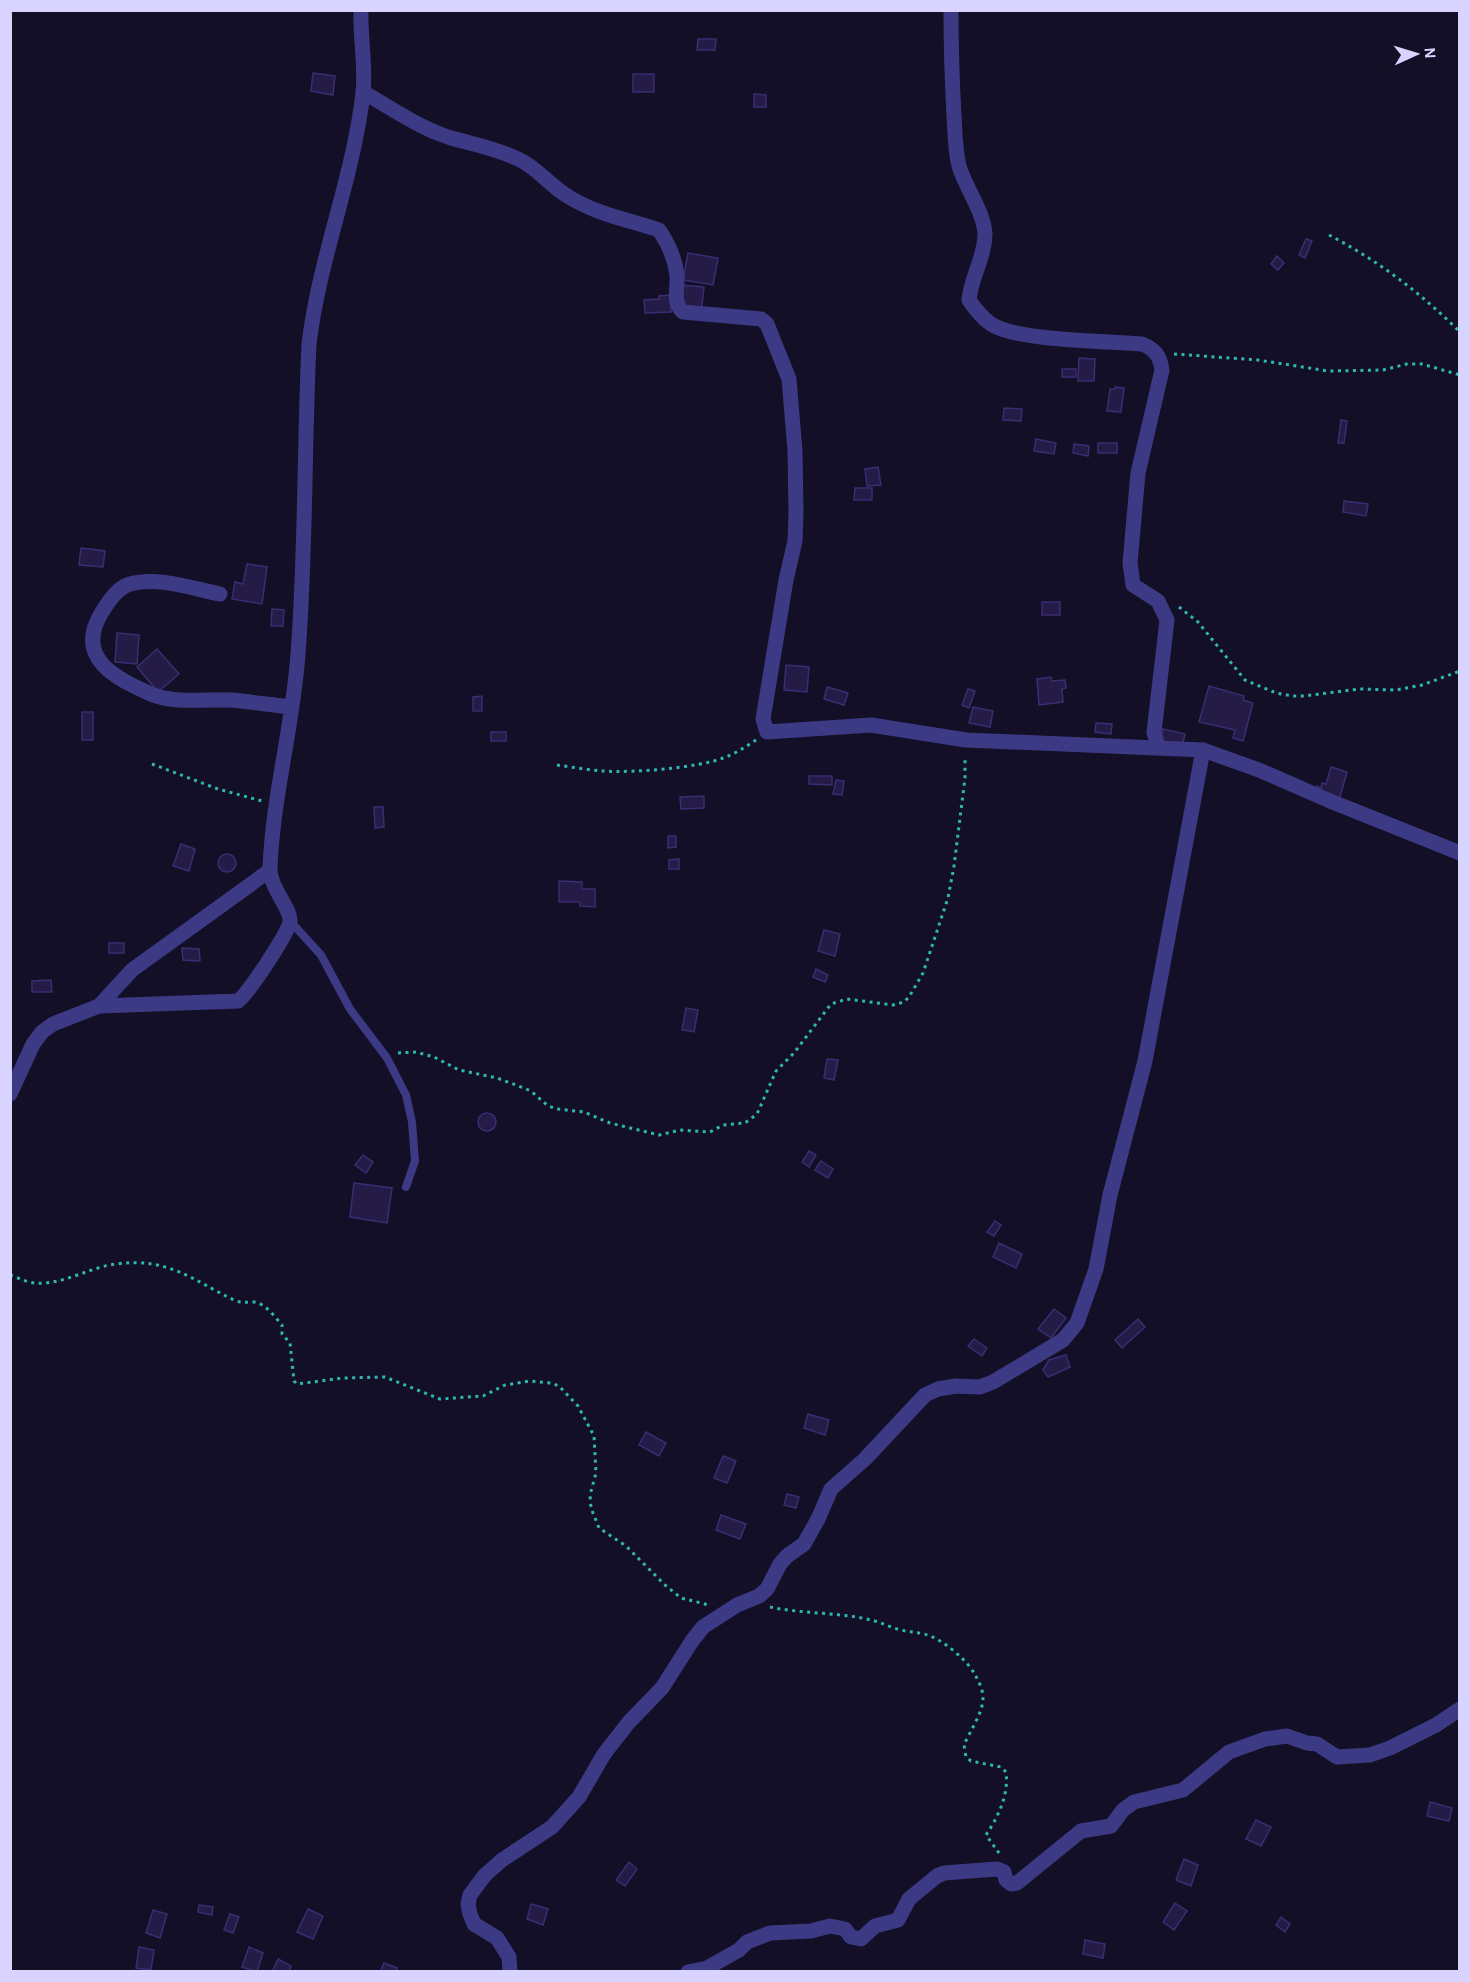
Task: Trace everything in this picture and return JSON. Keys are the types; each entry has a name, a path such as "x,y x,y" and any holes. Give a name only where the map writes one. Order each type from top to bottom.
{"street":[{"path":"10,1094 33,1044 42,1032 53,1024 99,1006 238,1001 243,998 258,977 290,921 275,891 269,871 275,803 298,657 302,595 309,345 316,298 345,185 363,92 361,10"},
{"path":"951,10 951,63 958,164 982,220 985,233 982,254 970,286 969,300 980,315 992,325 1017,334 1142,344 1151,347 1161,359 1162,370 1138,473 1130,563 1133,585 1158,601 1167,620 1154,732 1158,747"},
{"path":"363,92 422,126 448,137 498,150 520,160 540,173 553,187 587,207 659,230 671,250 677,275 676,301 683,312 760,319 767,324 789,379 795,451 796,512 795,541 786,580 763,719 767,732 871,725 966,740 1203,750 1259,770 1460,853"},
{"path":"220,594 160,582 128,585 110,599 97,620 92,640 95,655 102,665 114,675 157,697 233,700 291,707"},
{"path":"510,1971 509,1957 497,1938 474,1924 468,1904 470,1895 494,1868 552,1827 579,1797 604,1754 629,1722 662,1688 703,1628 730,1610 759,1596 767,1589 780,1564 804,1544 831,1489 865,1459 925,1395 938,1389 956,1386 980,1387 993,1382 1063,1340 1077,1323 1096,1269 1110,1195 1144,1061 1203,750"},
{"path":"99,1006 132,970 269,871"},
{"path":"688,1971 707,1968 739,1950 747,1942 770,1934 811,1931 838,1926 845,1929 851,1936 861,1939 874,1926 898,1920 909,1899 937,1876 953,1872 997,1869 1003,1871 1007,1882 1017,1883 1081,1831 1111,1827 1123,1810 1134,1802 1183,1790 1229,1752 1265,1739 1287,1736 1317,1744 1336,1757 1370,1755 1390,1748 1436,1725 1460,1709"}],"lane":[{"path":"290,921 321,955 350,1008 384,1055 406,1095 412,1122 415,1161 406,1187"}],"path":[{"path":"1329,235 1363,253 1382,267 1438,311 1460,332"},
{"path":"1156,353 1258,360 1334,371 1383,370 1407,364 1422,364 1460,375"},
{"path":"1158,601 1181,608 1198,622 1245,680 1276,693 1292,696 1359,688 1396,690 1422,685 1460,671"},
{"path":"557,765 628,772 707,762 722,759 744,748 767,732"},
{"path":"384,1055 416,1052 459,1070 497,1078 531,1091 548,1106 584,1112 610,1123 659,1135 680,1130 710,1132 723,1125 745,1123 757,1114 776,1071 794,1053 831,1004 847,999 894,1005 904,1002 914,989 923,973 948,898 954,866 966,740"},
{"path":"152,764 240,796 275,803"},
{"path":"10,1275 41,1283 60,1280 119,1263 149,1263 172,1268 238,1302 256,1302 268,1310 282,1324 282,1334 290,1343 294,1381 297,1384 343,1378 385,1377 440,1399 483,1396 505,1385 530,1381 559,1386 578,1406 594,1436 596,1473 590,1495 591,1508 599,1528 626,1546 664,1585 681,1598 730,1610"},
{"path":"748,1602 790,1611 815,1611 869,1619 899,1630 923,1634 933,1637 969,1665 979,1682 983,1695 982,1704 964,1745 964,1752 971,1761 1001,1767 1006,1772 1005,1790 1000,1808 995,1822 986,1835 1002,1858 1003,1871"}],"building":[{"path":"698,39 716,39 715,50 697,50"},
{"path":"313,73 335,76 333,95 311,91"},
{"path":"633,74 654,74 654,92 633,92"},
{"path":"754,94 766,95 766,107 754,107"},
{"path":"1306,239 1312,241 1305,258 1299,255"},
{"path":"688,253 718,258 713,285 683,280"},
{"path":"1277,256 1284,263 1278,270 1271,264"},
{"path":"679,285 704,287 701,314 676,312"},
{"path":"671,295 671,312 645,313 644,300"},
{"path":"1079,358 1095,359 1094,381 1078,381"},
{"path":"1062,369 1076,369 1076,377 1062,377"},
{"path":"1115,387 1124,388 1121,412 1107,411 1110,389 1115,389"},
{"path":"1004,408 1022,409 1021,421 1003,420"},
{"path":"1341,420 1347,421 1344,443 1338,443"},
{"path":"1036,439 1056,443 1054,454 1034,451"},
{"path":"1098,443 1117,443 1117,453 1098,453"},
{"path":"1074,444 1089,446 1088,456 1073,453"},
{"path":"878,467 881,485 867,486 865,469"},
{"path":"855,488 872,488 872,500 854,500"},
{"path":"1344,501 1368,504 1366,516 1343,512"},
{"path":"81,548 105,551 103,567 79,565"},
{"path":"247,564 267,567 262,604 232,599 235,582 243,584"},
{"path":"1042,602 1060,602 1060,615 1042,615"},
{"path":"272,609 284,610 283,626 271,626"},
{"path":"117,633 139,635 137,664 115,662"},
{"path":"157,649 179,674 158,692 137,667"},
{"path":"786,665 809,667 807,692 784,690"},
{"path":"1051,677 1052,681 1065,680 1066,688 1062,689 1063,702 1039,705 1037,679"},
{"path":"1209,686 1244,696 1243,700 1253,703 1243,741 1233,738 1235,730 1199,722"},
{"path":"827,687 848,693 844,705 824,699"},
{"path":"968,689 975,691 969,708 962,705"},
{"path":"482,696 482,711 473,711 473,697"},
{"path":"973,707 993,711 990,727 969,723"},
{"path":"82,712 93,712 93,740 82,740"},
{"path":"1096,723 1112,724 1111,734 1095,732"},
{"path":"1163,729 1185,734 1182,747 1160,741"},
{"path":"491,732 506,732 506,741 491,741"},
{"path":"1331,767 1347,772 1338,804 1313,797 1317,786 1321,788 1322,783 1326,784"},
{"path":"809,776 832,776 832,785 809,784"},
{"path":"836,780 844,781 842,795 833,794"},
{"path":"704,796 704,808 681,809 680,797"},
{"path":"374,807 383,807 384,827 375,828"},
{"path":"668,836 676,836 676,847 668,848"},
{"path":"181,844 195,849 189,871 173,866"},
{"path":"223,854 231,854 236,859 234,870 223,872 218,867 218,859"},
{"path":"679,859 679,869 669,869 669,860"},
{"path":"559,881 582,882 582,889 595,889 595,907 580,906 580,902 559,902"},
{"path":"824,930 840,934 835,956 818,951"},
{"path":"109,943 124,943 124,953 109,953"},
{"path":"182,948 199,949 200,961 183,960"},
{"path":"816,969 828,975 825,982 813,977"},
{"path":"51,980 52,992 32,992 32,981"},
{"path":"686,1008 698,1010 694,1032 682,1030"},
{"path":"827,1059 838,1060 834,1080 824,1078"},
{"path":"487,1113 493,1116 496,1122 493,1128 487,1131 481,1128 478,1122 481,1116"},
{"path":"809,1151 816,1155 809,1167 802,1162"},
{"path":"363,1155 373,1162 366,1173 355,1165"},
{"path":"821,1161 833,1169 828,1178 815,1170"},
{"path":"354,1183 392,1188 387,1223 350,1217"},
{"path":"995,1221 1001,1225 994,1236 987,1232"},
{"path":"999,1243 1022,1254 1016,1268 993,1257"},
{"path":"1054,1309 1066,1318 1051,1338 1038,1329"},
{"path":"1138,1319 1145,1327 1122,1348 1115,1340"},
{"path":"974,1339 987,1348 982,1356 968,1346"},
{"path":"1066,1355 1070,1367 1048,1377 1043,1370 1049,1360"},
{"path":"808,1414 829,1420 825,1435 804,1428"},
{"path":"646,1432 666,1443 659,1456 639,1445"},
{"path":"723,1456 736,1461 727,1483 714,1478"},
{"path":"787,1494 799,1497 796,1508 784,1505"},
{"path":"721,1515 746,1524 740,1539 716,1530"},
{"path":"1430,1802 1452,1808 1449,1821 1427,1816"},
{"path":"1256,1820 1271,1827 1261,1846 1246,1839"},
{"path":"1184,1859 1198,1865 1191,1886 1176,1880"},
{"path":"629,1862 637,1869 625,1886 616,1880"},
{"path":"1175,1903 1187,1911 1174,1930 1163,1922"},
{"path":"531,1904 548,1909 543,1925 527,1919"},
{"path":"199,1905 213,1907 212,1915 198,1912"},
{"path":"308,1909 323,1916 313,1939 297,1932"},
{"path":"153,1910 167,1914 160,1938 146,1933"},
{"path":"230,1914 239,1917 233,1933 224,1930"},
{"path":"1281,1917 1290,1924 1285,1932 1276,1925"},
{"path":"1085,1940 1105,1944 1103,1958 1083,1954"},
{"path":"139,1947 154,1950 151,1970 136,1968"},
{"path":"249,1947 263,1953 257,1972 242,1967"},
{"path":"278,1959 291,1966 289,1972 272,1972"},
{"path":"384,1963 397,1968 396,1972 380,1972"}]}
